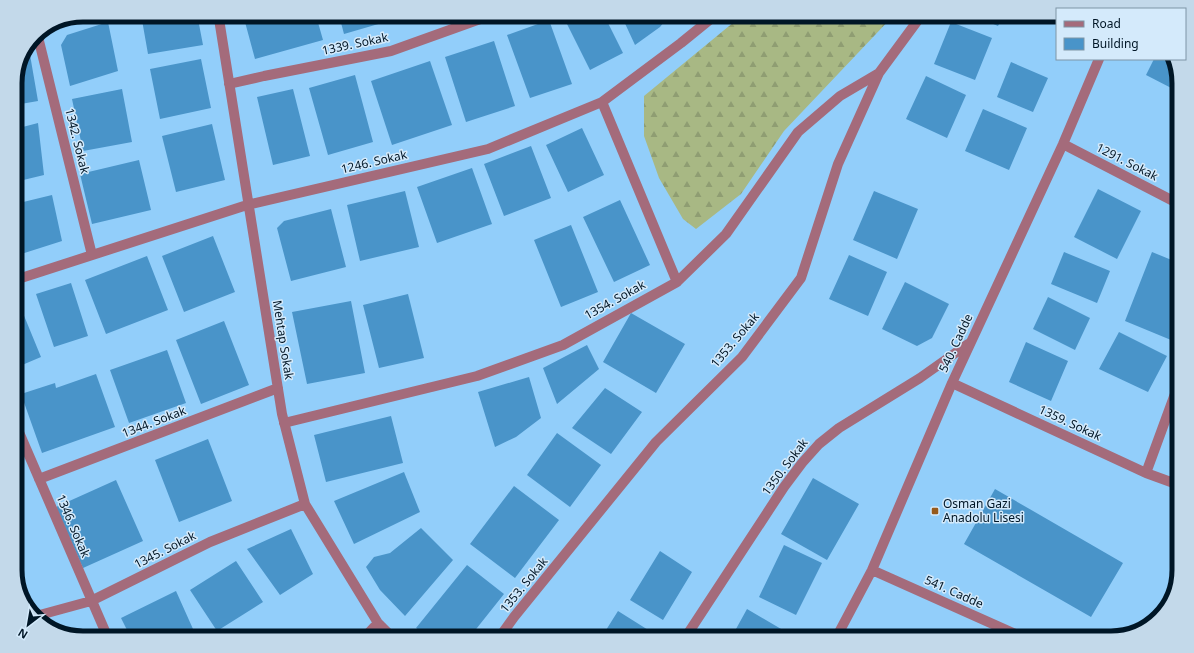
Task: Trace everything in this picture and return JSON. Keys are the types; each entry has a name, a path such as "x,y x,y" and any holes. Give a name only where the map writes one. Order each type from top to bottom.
{"street":[{"name":"Mehtap Sokak","path":"219,22 247,205 284,423 305,504 378,623 386,631"},
{"name":"1339. Sokak","path":"229,84 392,51 472,22"},
{"name":"1246. Sokak","path":"22,278 247,205 488,149 602,102 700,22"},
{"name":"1353. Sokak","path":"505,631 514,617 656,442 742,357 801,278 838,164 879,73 917,22"},
{"name":"1342. Sokak","path":"39,41 92,255"},
{"name":"540. Cadde","path":"840,631 872,570 969,343 1063,144 1099,60"},
{"name":"1354. Sokak","path":"284,423 477,376 563,344 677,282 726,234 798,132 840,96 879,73"},
{"path":"602,102 677,282"},
{"name":"1291. Sokak","path":"1063,144 1172,200"},
{"name":"1350. Sokak","path":"690,631 784,486 819,444 839,428 920,378 969,343"},
{"name":"1359. Sokak","path":"952,383 1146,473 1172,482"},
{"name":"1344. Sokak","path":"39,479 278,388"},
{"path":"1146,473 1172,402"},
{"name":"1346. Sokak","path":"22,440 105,631"},
{"name":"1345. Sokak","path":"48,613 91,601 210,542 305,504"},
{"name":"541. Cadde","path":"872,570 1008,631"},
{"path":"371,631 378,623"}],"green space":[{"path":"734,22 887,22 784,131 741,194 696,229 683,219 659,178 644,136 644,96"}],"building":[{"path":"108,22 118,71 70,86 61,45 67,35"},
{"path":"142,22 199,22 203,45 148,54"},
{"path":"245,22 318,22 323,40 255,59"},
{"path":"341,22 385,22 344,34"},
{"path":"543,22 550,22 572,84 530,98 507,35"},
{"path":"566,22 608,22 623,53 590,70"},
{"path":"624,22 664,22 660,27 635,45"},
{"path":"951,22 992,38 975,80 934,64"},
{"path":"988,22 1000,22 998,26"},
{"path":"494,41 515,106 466,122 445,57"},
{"path":"30,53 38,101 22,104 22,79 24,67"},
{"path":"201,59 211,108 160,119 150,69"},
{"path":"1154,60 1168,60 1171,71 1172,88 1146,75"},
{"path":"430,61 452,125 392,145 371,81"},
{"path":"1011,62 1048,78 1033,112 997,97"},
{"path":"355,75 373,142 328,155 309,88"},
{"path":"926,76 966,95 947,138 906,119"},
{"path":"122,89 132,142 83,151 72,99"},
{"path":"293,89 310,156 273,165 257,97"},
{"path":"983,109 1027,128 1009,170 965,151"},
{"path":"38,123 44,175 22,180 22,127"},
{"path":"212,124 225,180 176,192 162,136"},
{"path":"582,128 604,175 568,192 546,145"},
{"path":"531,146 551,198 504,216 484,164"},
{"path":"139,160 151,210 92,224 80,174"},
{"path":"472,168 492,224 437,243 417,187"},
{"path":"1098,189 1141,211 1117,259 1074,237"},
{"path":"405,191 419,247 360,261 347,205"},
{"path":"874,191 918,209 897,259 853,240"},
{"path":"52,195 62,241 22,254 22,202"},
{"path":"620,200 650,265 614,282 583,217"},
{"path":"331,209 346,267 291,281 277,228 284,221"},
{"path":"571,225 598,292 561,307 534,240"},
{"path":"213,236 235,292 184,312 162,256"},
{"path":"1064,252 1110,271 1097,303 1051,284"},
{"path":"1152,252 1172,260 1171,340 1125,321"},
{"path":"849,255 887,272 868,316 829,299"},
{"path":"147,256 168,310 106,334 85,280"},
{"path":"905,282 949,304 932,338 917,346 882,329"},
{"path":"71,283 88,336 54,347 36,294"},
{"path":"408,294 424,358 379,368 363,305"},
{"path":"1048,297 1090,318 1075,350 1033,329"},
{"path":"351,301 365,373 307,384 292,312"},
{"path":"22,311 41,357 22,365"},
{"path":"631,313 685,344 656,393 603,362"},
{"path":"224,321 249,385 201,404 176,340"},
{"path":"1119,332 1167,356 1148,392 1099,369"},
{"path":"1026,342 1068,361 1051,401 1009,382"},
{"path":"587,345 599,369 557,404 543,368"},
{"path":"167,350 186,403 129,423 110,370"},
{"path":"96,374 115,427 42,453 22,394 55,383 56,388"},
{"path":"529,377 541,418 516,437 495,447 478,392"},
{"path":"605,388 642,412 611,454 572,428"},
{"path":"391,416 403,463 326,482 314,435"},
{"path":"557,433 601,465 570,507 527,475"},
{"path":"208,439 232,501 179,522 155,460"},
{"path":"404,472 420,512 354,544 334,501"},
{"path":"813,478 859,504 827,560 781,534"},
{"path":"116,480 143,541 83,568 56,507"},
{"path":"514,486 559,520 515,578 470,544"},
{"path":"995,489 1123,563 1091,617 964,544"},
{"path":"421,528 453,560 405,616 380,590 366,567 374,557 390,553"},
{"path":"291,529 313,574 280,595 247,549"},
{"path":"784,545 822,563 796,615 759,597"},
{"path":"660,551 692,572 663,620 630,600"},
{"path":"236,561 263,602 217,631 190,590"},
{"path":"467,565 504,594 475,631 420,631 416,628"},
{"path":"176,591 193,629 190,631 128,631 121,618"},
{"path":"747,609 784,631 735,631"},
{"path":"618,611 650,631 605,631"}],"place":[{"name":"Osman Gazi Anadolu Lisesi","path":"935,511"}]}
